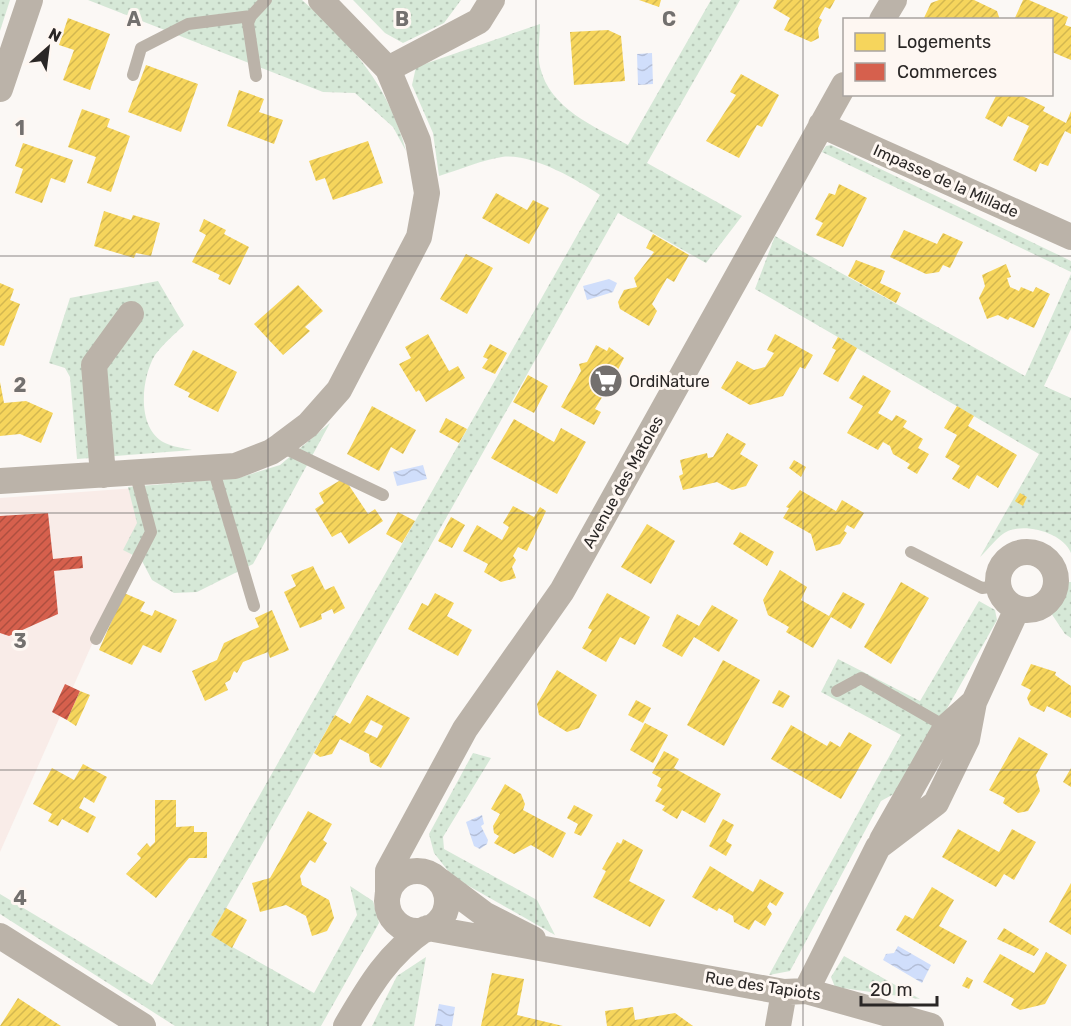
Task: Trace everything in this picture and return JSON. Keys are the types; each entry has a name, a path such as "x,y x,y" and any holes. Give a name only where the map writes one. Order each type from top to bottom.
{"street":[{"path":"0,89 30,0"},
{"path":"0,481 235,465 272,452 308,425 339,390 419,237 427,193 418,141 388,69 321,0"},
{"path":"388,69 479,21 492,0"},
{"path":"883,18 894,0"},
{"name":"Avenue des Matoles","path":"376,974 389,905 388,871 465,729 562,591 843,87"},
{"name":"Impasse de la Millade","path":"821,125 1071,237"},
{"path":"104,475 94,365 131,314"},
{"path":"1022,552 1037,554 1047,560 1056,579 1050,598 1042,606 1031,610 1017,609 1004,600 998,586 999,571 1008,558 1022,552"},
{"path":"778,1026 795,991 878,847 936,803 956,733 974,702 1017,609"},
{"name":"Avenue des Matoles","path":"423,808 419,839 422,856 434,877"},
{"path":"411,871 434,877 445,889 446,908 442,917 426,929 411,930 396,922 389,905 396,879 411,871"},
{"name":"Rue des Tapiots","path":"434,877 484,914 557,951"},
{"name":"Avenue des Matoles","path":"346,1026 376,974 411,939 426,929"},
{"name":"Rue des Tapiots","path":"426,929 795,991 931,1026"},
{"path":"0,936 143,1026"}],"lane":[{"path":"256,76 248,23 251,16 266,0"},
{"path":"133,75 141,48 159,37 188,24 251,16"},
{"path":"280,446 383,495"},
{"path":"213,468 254,606"},
{"path":"96,639 152,532 135,472"},
{"path":"911,552 982,588 998,586"},
{"path":"837,691 861,678 956,733"}],"shaded area":[{"path":"162,486 0,852 0,498"}],"green space":[{"path":"0,0 10,0 0,31"},
{"path":"88,0 302,0 337,33 379,86 390,106 406,151 393,127 355,93 323,92"},
{"path":"353,0 461,0 444,23 403,43 385,33"},
{"path":"711,0 740,0 647,163 742,216 706,263 618,213 211,935 314,993 357,915 350,886 373,901 379,923 321,1026 175,1026 0,914 0,894 152,985 600,195 553,168 514,157 486,160 439,176 433,133 412,85 416,67 540,24 540,67 545,82 553,94 575,115 628,145"},
{"path":"831,145 1071,261 1071,272 822,152 826,146"},
{"path":"775,236 1025,376 1071,274 1071,329 1044,386 1071,398 1071,553 1067,546 1053,535 1025,528 1004,533 980,557 1039,454 755,289"},
{"path":"158,281 184,325 158,351 150,365 144,389 145,415 149,427 165,443 192,450 77,459 70,377 65,368 49,363 70,298"},
{"path":"330,423 253,564 197,592 174,593 152,580 141,559 123,550 137,523 128,487 238,478 280,465"},
{"path":"1068,582 1071,582 1071,638 1065,634 1051,613"},
{"path":"979,601 995,610 997,620 901,790 881,801 790,971 769,975 901,735 821,692 838,659 920,701"},
{"path":"473,753 491,758 443,837 444,849 537,900 555,935 453,877 434,853 429,834"},
{"path":"844,956 920,999 835,987 831,977"},
{"path":"426,957 414,1026 372,1026 397,976"}],"water":[{"path":"652,53 653,84 638,85 637,54"},
{"path":"609,279 617,283 613,292 587,300 583,286"},
{"path":"423,465 427,479 397,486 393,472"},
{"path":"482,815 484,824 481,826 488,840 487,844 480,849 474,846 466,822"},
{"path":"898,946 931,965 922,983 883,960 886,954 894,953"},
{"path":"439,1004 455,1007 452,1026 435,1026"}],"building: Logements":[{"path":"639,0 661,0 659,7"},
{"path":"777,0 835,0 830,9 825,7 819,18 822,20 818,28 819,38 811,42 784,30 790,18 773,8"},
{"path":"939,0 974,0 997,11 999,18 924,18 931,3"},
{"path":"1023,0 1029,0 1068,17 1065,25 1071,27 1071,60 1053,52 1053,18 1015,18"},
{"path":"68,18 110,34 90,90 63,80 74,50 59,45"},
{"path":"608,30 621,36 625,81 574,85 570,32"},
{"path":"146,65 198,84 181,132 128,112"},
{"path":"741,74 779,95 762,127 757,125 739,158 706,141 736,95 730,92"},
{"path":"239,90 264,99 259,112 283,120 274,144 227,126"},
{"path":"996,96 1022,96 1045,107 1043,111 1066,123 1071,111 1071,134 1065,131 1048,166 1040,163 1036,172 1013,160 1029,126 1008,116 1002,127 985,118"},
{"path":"82,109 110,119 107,127 130,136 111,192 87,183 96,157 68,147"},
{"path":"368,141 383,183 333,200 325,178 316,181 309,161"},
{"path":"23,143 73,160 65,183 51,178 42,203 15,193 23,169 15,166"},
{"path":"839,184 867,198 843,247 816,235 823,223 815,219 829,193 835,195"},
{"path":"496,193 527,210 533,200 549,208 529,244 482,218"},
{"path":"104,211 131,220 133,215 160,223 151,256 136,253 134,258 94,246"},
{"path":"204,219 226,230 224,234 249,247 230,285 218,279 220,275 192,262 206,235 199,231"},
{"path":"904,230 937,244 943,233 963,242 950,268 943,265 939,272 926,274 890,257"},
{"path":"653,234 689,255 674,282 667,278 652,304 657,311 649,326 620,309 618,302 624,290 637,287 634,278 654,252 646,248"},
{"path":"466,254 493,268 467,314 440,299"},
{"path":"856,260 885,271 880,283 901,293 896,303 848,276"},
{"path":"1006,264 1011,277 1007,278 1010,287 1019,291 1021,287 1033,292 1036,287 1050,294 1034,328 1010,317 1008,320 998,315 987,319 979,298 985,286 982,275"},
{"path":"0,283 14,289 10,300 20,304 4,346 0,345"},
{"path":"298,285 323,311 305,327 310,331 283,355 254,324"},
{"path":"428,334 449,371 458,366 465,378 426,402 419,390 416,392 399,364 411,358 405,347"},
{"path":"775,334 813,355 805,369 800,367 783,396 750,405 721,388 737,361 754,370 765,367 774,353 767,350"},
{"path":"838,337 857,348 838,382 823,374 836,350 832,348"},
{"path":"490,344 507,353 495,374 482,368 488,359 483,357"},
{"path":"596,345 607,351 609,347 624,358 612,381 604,377 600,384 604,394 595,409 601,412 594,425 561,407 581,371 579,364 587,362"},
{"path":"193,350 237,372 218,412 188,397 190,393 174,385"},
{"path":"528,375 548,386 534,413 513,402"},
{"path":"863,375 891,391 878,413 892,421 896,415 907,421 903,427 923,439 918,448 929,454 917,474 907,468 910,464 893,454 890,446 883,442 878,450 847,433 863,406 849,398"},
{"path":"0,382 4,403 26,401 53,413 41,443 20,434 0,436"},
{"path":"372,406 416,430 403,454 391,447 379,471 347,454"},
{"path":"957,406 974,416 968,426 1017,455 998,488 977,475 969,489 952,479 960,466 945,457 957,435 944,428"},
{"path":"446,418 467,429 459,443 439,432"},
{"path":"514,419 554,442 561,428 586,442 557,494 491,458"},
{"path":"727,433 746,444 740,454 758,465 746,486 732,490 717,482 683,490 679,476 683,474 680,460 707,453 708,458 713,457"},
{"path":"794,460 806,467 801,477 789,468"},
{"path":"344,478 368,514 375,509 383,521 349,544 341,532 332,537 315,509 324,503 319,493"},
{"path":"800,490 836,511 842,500 864,513 854,529 847,525 844,531 847,533 840,544 816,551 811,534 783,518 789,508 786,507"},
{"path":"1020,493 1027,497 1023,506 1015,501"},
{"path":"513,506 534,517 540,507 546,511 527,551 518,547 513,556 516,560 512,567 516,578 501,582 484,572 488,564 463,551 477,525 502,540 509,527 503,523"},
{"path":"398,512 415,521 402,543 386,534"},
{"path":"451,517 465,525 452,548 438,541"},
{"path":"647,524 675,541 651,584 621,567"},
{"path":"740,532 774,552 767,566 733,544"},
{"path":"313,566 325,590 334,586 345,608 334,614 332,609 321,614 322,619 300,628 284,592 296,586 291,575"},
{"path":"780,570 807,587 801,600 829,616 843,592 865,604 851,629 831,617 813,648 786,632 789,627 768,615 763,600"},
{"path":"901,582 929,598 891,664 864,647"},
{"path":"124,593 145,602 140,611 152,616 155,610 177,620 161,653 143,645 132,665 99,650"},
{"path":"435,593 454,603 447,616 472,630 458,656 408,629 422,603 428,606"},
{"path":"607,593 650,617 635,645 620,637 606,662 582,648 592,630 588,628"},
{"path":"712,605 738,620 719,652 694,637 682,657 662,646 677,614 699,626"},
{"path":"272,610 289,650 270,658 268,652 243,662 237,673 234,671 230,680 225,683 228,690 205,701 192,671 217,660 224,643 259,627 255,618"},
{"path":"723,660 760,680 724,746 687,725"},
{"path":"1031,664 1056,672 1055,675 1071,686 1071,718 1047,706 1044,712 1030,705 1027,698 1031,690 1021,685"},
{"path":"557,670 597,695 579,728 567,732 539,715 537,704"},
{"path":"779,690 790,696 783,708 772,703"},
{"path":"80,691 90,695 76,726 67,720"},
{"path":"367,695 410,718 381,768 370,762 369,754 340,739 332,754 320,757 314,753 335,715 350,724","holes":["371,720 383,726 377,738 364,732"]},
{"path":"636,700 651,708 643,723 628,715"},
{"path":"645,723 668,735 653,763 630,750"},
{"path":"791,725 827,746 830,741 840,747 849,732 872,745 841,799 771,759"},
{"path":"1019,737 1048,754 1036,775 1040,791 1028,811 1018,813 1003,803 1005,798 989,790"},
{"path":"664,751 679,759 674,768 721,794 705,823 682,810 677,819 662,810 665,806 655,801 662,789 657,786 661,778 652,773"},
{"path":"83,764 107,777 94,803 84,797 79,808 96,817 88,833 62,819 58,826 48,821 52,814 33,804 52,768 74,780"},
{"path":"1071,768 1071,787 1063,782"},
{"path":"505,784 521,794 525,804 523,810 566,833 553,858 531,845 514,854 494,843 499,836 494,833 493,826 500,814 491,809"},
{"path":"155,800 176,800 176,827 194,826 194,832 207,832 207,858 189,858 156,898 126,874 141,858 137,854 147,843 150,847 155,842"},
{"path":"574,805 593,815 581,836 574,833 578,824 567,818"},
{"path":"308,811 332,824 323,840 327,843 315,863 310,860 300,876 302,885 329,900 334,918 327,931 312,936 306,916 286,905 260,912 252,883 270,878"},
{"path":"723,819 734,825 726,841 732,845 726,856 709,846"},
{"path":"958,829 999,852 1012,829 1036,842 1014,880 1004,874 996,887 942,857"},
{"path":"623,839 643,850 629,881 665,900 650,927 593,897 606,871 602,869 617,842 621,844"},
{"path":"710,866 753,892 760,879 784,893 776,906 770,902 767,907 772,914 765,926 755,920 749,930 734,922 733,916 719,908 717,911 692,897"},
{"path":"1071,883 1071,935 1049,922"},
{"path":"932,887 954,900 939,926 967,941 954,964 896,930 905,915 913,919"},
{"path":"226,908 247,920 232,948 211,935"},
{"path":"1004,928 1039,949 1034,956 997,939"},
{"path":"1046,952 1067,965 1045,1004 1020,1010 1011,1005 1014,999 983,982 1000,954 1034,973"},
{"path":"492,973 524,979 517,1015 563,1026 481,1026"},
{"path":"967,977 973,980 969,989 962,986"},
{"path":"18,998 61,1026 0,1026"},
{"path":"633,1007 635,1020 675,1013 693,1026 607,1026 605,1011"}],"building: Commerces":[{"path":"48,513 53,559 82,556 83,568 54,571 58,614 9,636 0,633 0,516"},
{"path":"65,684 80,691 67,720 52,712"}],"place":[{"name":"OrdiNature","path":"606,381"}]}
